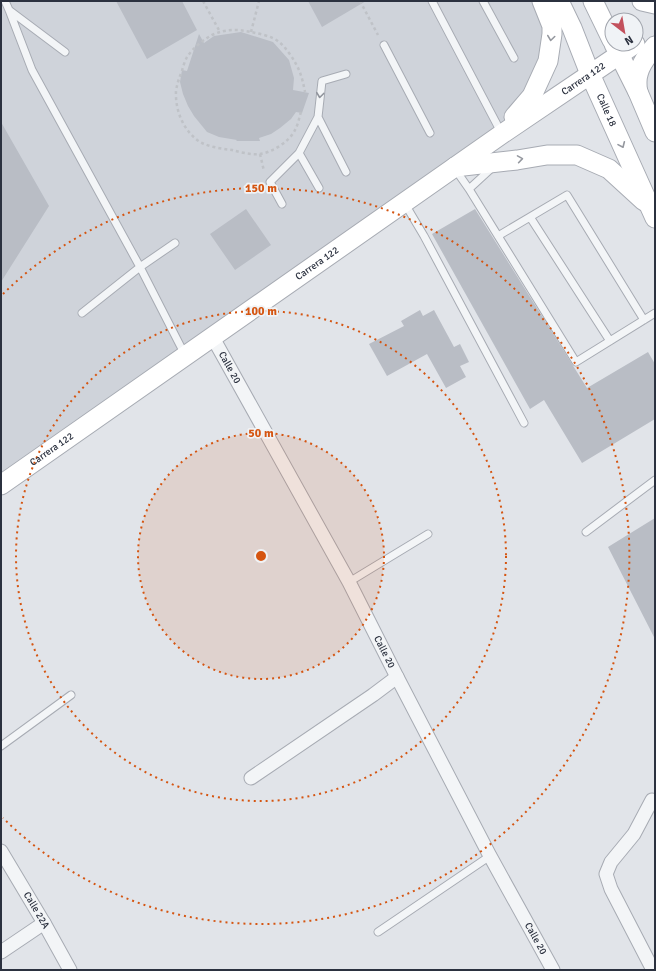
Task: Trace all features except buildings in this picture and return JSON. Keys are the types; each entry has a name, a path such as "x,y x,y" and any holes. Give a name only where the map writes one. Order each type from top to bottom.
{"street":[{"path":"502,134 532,96 548,61 552,26 542,1"},
{"name":"Calle 18","path":"559,1 572,28 590,74 653,213"},
{"path":"593,1 604,24"},
{"path":"642,1 655,4"},
{"name":"Carrera 122","path":"644,38 655,31"},
{"path":"638,92 637,81 639,71 644,60 655,46"},
{"name":"Carrera 122","path":"1,485 454,167 590,74 610,52"},
{"path":"618,52 638,92 655,132"},
{"path":"454,167 499,162 547,154 577,155 609,169 653,213"},
{"name":"Calle 20","path":"212,336 350,582 397,678 490,856 553,970"},
{"path":"251,778 397,678"},
{"path":"652,800 634,834 611,862 606,874 611,889 653,970"},
{"name":"Calle 22A","path":"1,851 70,970"},
{"path":"1,952 44,923"}],"lane":[{"path":"5,1 32,70 140,267 185,355"},
{"path":"432,1 502,134"},
{"path":"483,1 514,58"},
{"path":"9,10 65,52"},
{"path":"384,45 430,132"},
{"path":"282,204 270,182 299,153 318,117 322,81 346,74"},
{"path":"318,117 346,172"},
{"path":"299,153 319,188"},
{"path":"469,189 499,162"},
{"path":"454,167 576,362 655,313"},
{"path":"498,236 567,195 644,320"},
{"path":"404,202 424,236 524,423"},
{"path":"530,217 610,341"},
{"path":"82,313 140,267 176,243"},
{"path":"586,532 655,480"},
{"path":"350,582 428,534"},
{"path":"1,746 71,695"},
{"path":"378,932 490,856"}],"path":[{"path":"202,1 220,32"},
{"path":"251,32 259,1"},
{"path":"360,1 378,35"},
{"path":"301,112 296,129 282,144 272,150 260,154 251,154 203,144 196,139 187,130 181,119 177,106 176,92 187,58 194,49 206,38 232,29 259,34 279,41 298,66 305,92"},
{"path":"260,154 265,174 270,182"}],"shaded area":[{"path":"1,1 542,1 548,61 502,134 1,485"}]}
